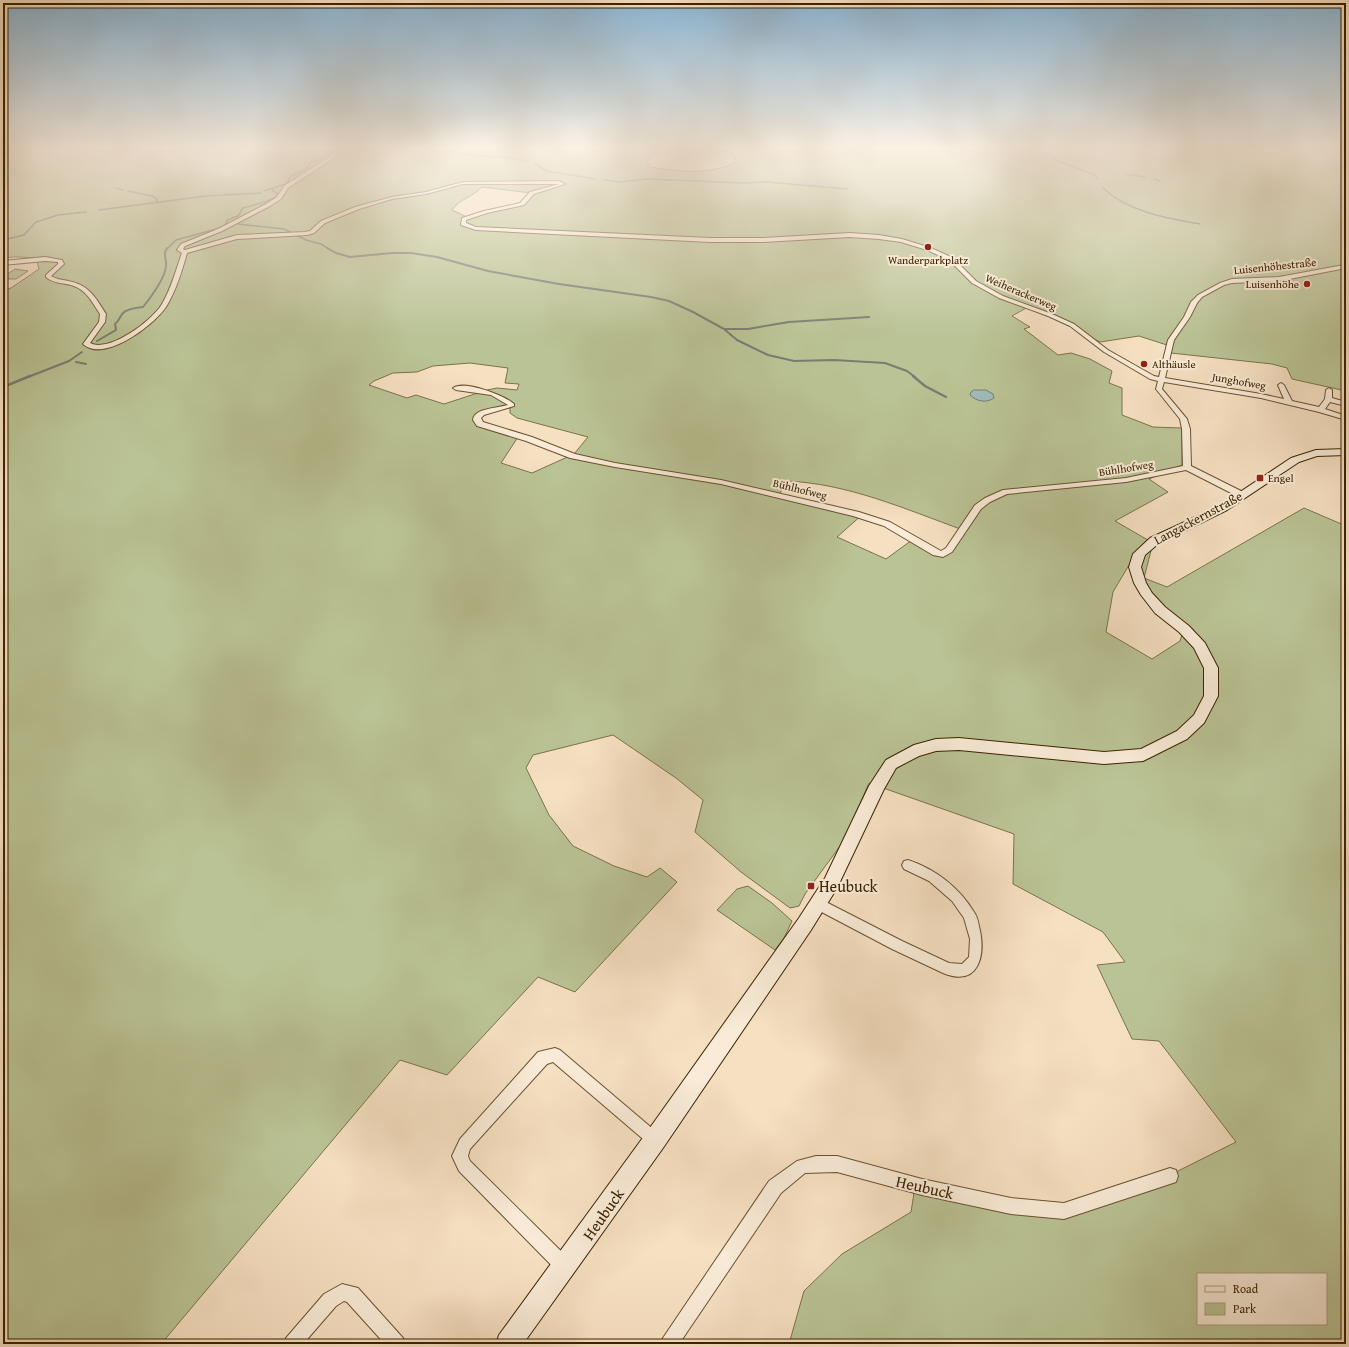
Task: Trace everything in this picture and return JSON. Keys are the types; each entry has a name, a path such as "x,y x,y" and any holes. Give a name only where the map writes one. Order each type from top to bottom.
{"street":[{"path":"3,263 45,259 60,261 61,264 58,268 48,276 50,279 74,284 84,289 89,293 102,314 102,322 86,344 89,347 96,348 112,345 142,327 161,311 167,301 184,252 180,250 183,245 220,230 257,210"},
{"name":"Weiherackerweg","path":"184,252 237,237 295,235 312,232 323,222 352,210"},
{"name":"Weiherackerweg","path":"498,210 464,219 463,224 476,228 710,240 763,240 850,235 879,237 902,241 929,249 951,259 974,282 983,288 1072,325 1106,352 1142,374 1162,380"},
{"name":"Luisenhöhestraße","path":"1187,467 1186,429 1183,419 1159,389 1171,340 1187,317 1194,302 1200,296 1222,284 1232,281 1279,279 1344,267"},
{"name":"Junghofweg","path":"1162,380 1245,393 1289,402 1322,410 1346,418"},
{"name":"Junghofweg","path":"1281,385 1289,402"},
{"name":"Bühlhofweg","path":"456,388 478,390 507,400 512,405 482,414 477,417 480,424 529,439 573,456 615,465 721,482 856,514 887,524 936,553 943,554 949,550 978,507 984,501 993,496 1011,491 1126,480 1187,467"},
{"path":"1322,410 1328,399 1329,390"},
{"path":"1328,399 1346,404"},
{"name":"Langackernstraße","path":"1143,755 1182,735 1199,719 1211,696 1211,668 1200,646 1184,629 1160,610 1147,595 1140,583 1135,567 1139,554 1154,541 1209,515 1295,460 1306,455 1316,453 1346,452"},
{"path":"1187,467 1242,495"},
{"name":"Heubuck","path":"508,1344 565,1267 655,1140 818,904 830,884 877,786 891,764 914,750 936,745 959,744 1104,758 1143,755"},
{"path":"818,904 897,945 948,969 965,970 975,960 976,939 970,916 956,898 933,877 908,865"},
{"path":"565,1267 464,1166 460,1156 465,1144 543,1057 555,1055 655,1140"},
{"name":"Heubuck","path":"669,1344 775,1187 802,1166 837,1164 922,1187 1011,1206 1064,1211 1170,1176"},
{"path":"292,1344 330,1300 342,1292 352,1294 397,1344"}],"green space":[{"path":"3,210 452,210 467,217 497,210 1346,210 1346,391 1292,379 1287,368 1272,364 1171,353 1170,346 1139,336 1100,342 1083,334 1072,325 1028,307 1012,316 1030,327 1024,329 1058,355 1071,353 1090,359 1112,371 1109,383 1122,388 1122,415 1153,427 1182,428 1182,465 1149,479 1168,492 1115,521 1153,543 1144,578 1167,587 1304,508 1346,526 1346,1344 789,1344 804,1291 842,1254 911,1212 914,1193 1011,1206 1064,1211 1166,1177 1236,1142 1159,1041 1132,1039 1097,965 1125,962 1103,932 1013,884 1014,834 869,783 843,842 805,894 799,906 790,908 741,872 695,832 703,800 676,778 613,735 533,755 526,768 549,815 573,846 614,866 647,877 660,868 677,882 575,992 538,977 447,1075 400,1060 161,1344 3,1344 3,291 11,288 39,269 36,258 3,259","holes":["470,363 508,368 505,383 519,384 517,390 497,388 444,404 416,395 407,398 369,385 374,381 393,373 417,372 433,366","510,408 510,413 517,418 588,437 574,454 532,473 501,463 518,437 481,422 479,419 481,416 489,412","785,481 831,487 876,498 963,530 943,554 912,540 886,559 837,537 863,514 780,494","1129,565 1147,595 1184,629 1180,641 1152,659 1106,632 1113,592"]},
{"path":"15,269 28,271 16,279 3,279 3,277"},
{"path":"748,886 772,903 792,921 784,938 775,950 717,910 737,889"}],"water":[{"path":"974,390 986,390 993,394 994,398 985,401 976,399 970,395"}],"waterway":[{"path":"167,249 176,240 220,228 226,224 227,220 238,216 242,210"},
{"path":"1140,210 1148,213 1200,224"},
{"path":"3,240 24,235 36,222 58,215 86,212"},
{"path":"238,224 284,229 306,240 321,244 329,249"},
{"path":"97,341 116,330 115,324 125,311 143,307 163,276 166,266 165,255 167,248"},
{"path":"327,248 336,253 350,257 392,253 411,253 437,257 488,271 559,284 651,297 669,301 693,312 724,329 737,340 768,355 794,361 834,360 885,363 907,371 915,377"},
{"path":"725,329 748,329 789,322 869,317"},
{"path":"28,377 69,361 82,352"},
{"path":"76,362 86,364"},
{"path":"3,387 30,376"},
{"path":"913,376 925,386 946,397"}],"place":[{"name":"Wanderparkplatz","path":"928,247"},
{"name":"Luisenhöhe","path":"1307,284"},
{"name":"Althäusle","path":"1144,364"},
{"name":"Engel","path":"1260,478"},
{"name":"Heubuck","path":"811,886"}]}
